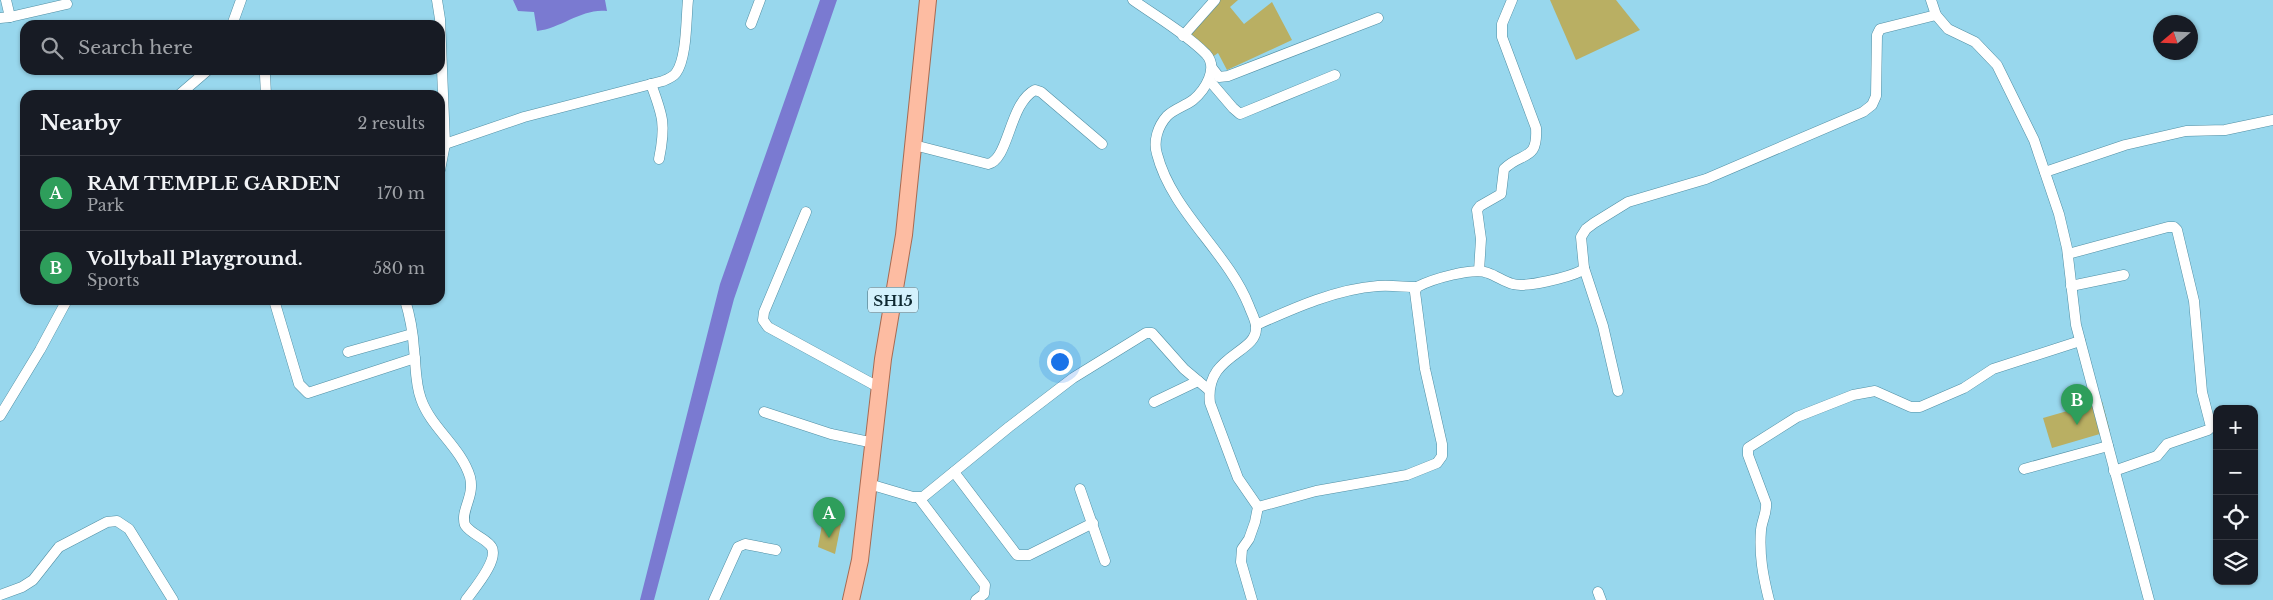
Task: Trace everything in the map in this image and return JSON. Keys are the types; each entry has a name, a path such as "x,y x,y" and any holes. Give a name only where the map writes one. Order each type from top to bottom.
{"main road":[{"name":"SH15","path":"851,600 860,560 880,388 904,236 928,0"}],"street":[{"path":"6,0 5,18 67,4"},
{"path":"234,20 241,0"},
{"path":"437,0 440,20"},
{"path":"445,144 524,117 651,84 673,76 677,72 682,58 688,0"},
{"path":"751,24 760,0"},
{"path":"1133,0 1207,55 1212,68 1219,77 1378,18"},
{"path":"1183,36 1215,0"},
{"path":"1479,270 1481,239 1477,210 1480,206 1501,194 1504,169 1532,152 1537,143 1536,128 1502,37 1502,24 1512,0"},
{"path":"1931,0 1936,15 1948,28 1975,42 1997,65 2034,140 2059,214 2068,254 2080,341 2149,600"},
{"path":"1618,391 1602,326 1584,268 1581,237 1583,234 1594,223 1628,202 1706,179 1863,112 1872,105 1876,96 1877,35 1880,29 1936,15"},
{"path":"1212,68 1209,80 1193,99 1168,116 1158,131 1155,142 1157,155 1174,192 1241,286 1256,325 1256,333 1251,341 1219,368 1211,378 1209,390 1210,402 1238,478 1258,507 1256,522 1249,539 1242,549 1241,562 1248,599"},
{"path":"185,90 202,75"},
{"path":"265,75 266,90"},
{"path":"442,75 442,90"},
{"path":"1209,80 1232,108 1240,114 1334,75"},
{"path":"651,84 663,119 664,136 659,159"},
{"path":"914,145 988,164 992,163 997,160 1001,152 1015,113 1027,96 1035,90 1041,92 1102,144"},
{"path":"2045,172 2125,145 2186,131 2225,130 2273,120"},
{"path":"806,212 764,312 763,320 768,327 880,388"},
{"path":"2068,254 2174,227 2177,230 2188,270 2194,301 2202,392 2211,427 2208,430 2167,444 2156,456 2114,470"},
{"path":"1256,325 1312,302 1345,292 1378,286 1417,287 1479,270 1514,285 1575,274 1584,268"},
{"path":"2071,286 2124,275"},
{"path":"1258,507 1316,491 1407,475 1437,463 1442,456 1442,444 1425,370 1415,292 1417,287"},
{"path":"0,416 40,350 64,305"},
{"path":"275,305 299,384 308,393 415,358"},
{"path":"406,305 421,400 463,461 470,476 472,492 464,515 465,526 489,544 494,552 491,563 466,600"},
{"path":"870,484 919,498 924,497 1072,378 1146,333 1152,333 1184,369 1209,390"},
{"path":"348,352 412,334"},
{"path":"1770,600 1760,559 1761,527 1767,510 1766,503 1748,455 1748,448 1796,417 1853,395 1875,391 1911,407 1920,407 1964,388 1993,369 2080,341"},
{"path":"1154,402 1198,381"},
{"path":"764,412 831,434 874,443"},
{"path":"2024,469 2108,446"},
{"path":"954,472 1017,554 1029,555 1093,523"},
{"path":"1080,489 1106,561"},
{"path":"919,498 985,585 984,594 976,600"},
{"path":"0,595 22,587 33,580 41,571 50,555 59,547 107,522 117,521 130,529 173,600"},
{"path":"714,600 738,547 746,544 776,550"}],"shaded area":[{"path":"513,0 605,0 607,11 589,12 537,31 534,12 518,11"},
{"path":"820,0 837,0 734,299 654,600 640,600 720,284"},
{"path":"1213,0 1238,0 1230,7 1244,24 1272,2 1292,40 1227,70 1218,53 1211,58 1184,33"},
{"path":"1550,0 1616,0 1640,30 1576,60"},
{"path":"2102,401 2110,431 2052,448 2043,418"},
{"path":"823,519 841,524 835,554 818,547"}],"place":[{"name":"Vollyball Playground.","path":"2077,425"},
{"name":"RAM TEMPLE GARDEN","path":"829,538"}]}
